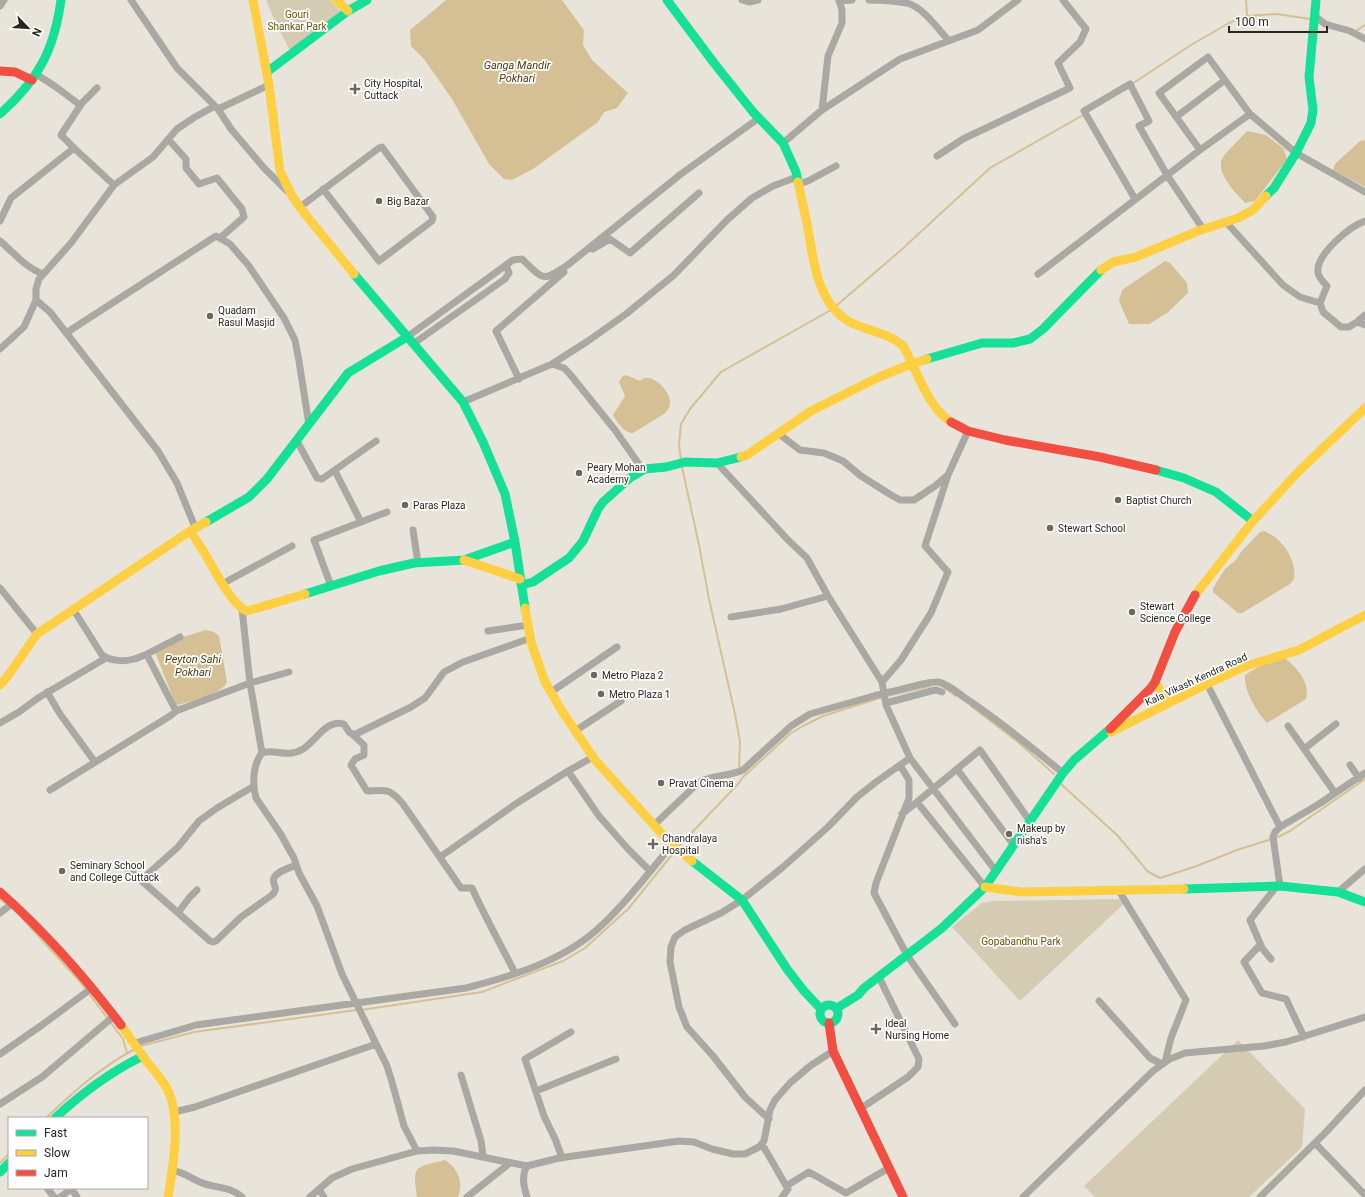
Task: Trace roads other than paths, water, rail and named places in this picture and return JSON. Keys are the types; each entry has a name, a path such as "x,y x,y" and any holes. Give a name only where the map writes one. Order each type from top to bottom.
{"street":[{"path":"0,6 4,0"},
{"path":"0,114 13,103 34,77 52,44 61,0"},
{"path":"131,0 177,68 217,108 236,135 264,168 292,196 407,337 463,402 483,442 505,494 515,542 528,625 545,682 593,757 674,846 742,900 787,969 804,991 821,1009 821,1018 825,1022 829,1023 835,1021 838,1014 837,1008"},
{"path":"253,0 267,72 280,171 292,196"},
{"path":"336,0 348,12"},
{"path":"267,72 348,12 367,0"},
{"path":"667,0 714,63 759,118 783,143 796,172 813,261 818,277 830,304 837,313 858,326 888,336 903,346 928,396 936,408 949,421 968,431 1004,440 1132,464 1184,478 1216,492 1254,521"},
{"path":"742,0 748,2 758,0"},
{"path":"822,110 828,56 842,23 842,10 839,1 852,0"},
{"path":"869,0 914,6 924,14 949,41"},
{"path":"783,143 822,110 900,59 978,30 1018,0"},
{"path":"937,156 963,139 1070,88 1058,63 1080,42 1086,29 1063,0"},
{"path":"464,560 521,582 533,582 569,558 583,541 598,509 603,502 630,478 643,470 685,462 717,463 736,460 747,455 810,412 877,378 911,364 982,343 1013,343 1030,339 1044,329 1102,269 1113,262 1136,257 1203,229 1238,218 1253,210 1274,188 1296,153 1311,123 1313,110 1310,56 1316,0"},
{"path":"1314,16 1325,24 1350,31 1365,39"},
{"path":"1200,150 1159,93 1208,57 1250,114 1296,153 1365,192"},
{"path":"0,71 15,72 34,77 56,87 80,105"},
{"path":"1176,117 1225,80"},
{"path":"1135,199 1084,111 1130,84 1149,120 1139,126 1167,175 1203,229"},
{"path":"0,349 24,327 36,300 36,289 39,278 70,243 114,185 153,157 177,129 195,117 269,85"},
{"path":"97,88 80,105 61,135 114,185"},
{"path":"1038,274 1135,199 1250,114"},
{"path":"0,685 37,634 192,529 249,497 267,479 348,373 407,337 513,260 522,259 539,275 545,277 551,276 569,264 681,174 759,118"},
{"path":"168,140 186,159 186,168 199,184 217,178 242,209 244,217 220,238"},
{"path":"300,207 323,189 379,148 382,147 432,217 432,221 379,261 323,189"},
{"path":"0,221 11,198 74,148"},
{"path":"463,402 552,364 626,314 679,270 727,220 752,198 773,186 798,180 808,181 836,166"},
{"path":"519,379 496,331 589,251 610,240 630,253 699,193"},
{"path":"1365,220 1350,230 1326,251 1318,266 1318,275 1327,286 1320,303 1323,312 1341,327 1349,327 1365,315"},
{"path":"1226,222 1283,285 1300,297 1320,303"},
{"path":"66,333 216,236 230,244 249,266 284,318 295,340 309,425"},
{"path":"0,241 35,271 43,274"},
{"path":"413,344 505,279 509,273 506,265"},
{"path":"36,300 50,312 158,451 177,483 192,529 204,552 222,584 242,609 250,683 262,753 254,773 256,798 287,845 302,879 317,906 339,967 387,1066 404,1126 417,1151"},
{"path":"1357,322 1365,325"},
{"path":"552,364 564,368 569,373 615,430 643,470"},
{"path":"837,1008 858,995 878,977 942,928 985,888 995,870 1063,773 1074,760 1102,737 1150,689 1155,682 1175,632 1196,593 1254,521 1299,471 1365,408"},
{"path":"882,682 901,660 931,613 948,572 925,546 948,475 968,431"},
{"path":"779,434 800,450 824,453 843,461 861,476 891,496 900,500 914,500 948,475"},
{"path":"297,441 317,478 322,479 376,441"},
{"path":"717,463 788,540 807,558 828,596 882,682 886,703 910,758 995,870 1005,890"},
{"path":"335,471 361,522"},
{"path":"331,586 314,540 387,512"},
{"path":"413,530 418,563"},
{"path":"242,609 247,611 260,608 380,571 418,563 464,560 515,542"},
{"path":"222,584 292,546"},
{"path":"0,588 37,634"},
{"path":"731,617 781,609 828,596"},
{"path":"73,609 102,656 106,658 122,661 132,660 145,655 180,636"},
{"name":"Kala Vikash Kendra Road","path":"1102,737 1246,666 1299,650 1365,615"},
{"path":"488,631 528,625"},
{"path":"352,734 412,707 425,698 444,672 463,662 531,638"},
{"path":"551,692 617,646"},
{"path":"145,655 147,655 151,662 176,711"},
{"path":"0,723 19,712 47,692 106,658"},
{"path":"50,790 176,711 250,683 289,672"},
{"path":"654,825 698,783 709,778 737,773 743,770 791,726 810,714 884,693 896,692 932,682 944,684 990,714 1063,773"},
{"path":"1155,682 1162,693 1171,702"},
{"path":"1207,684 1280,827"},
{"path":"886,703 936,690 942,692"},
{"path":"47,692 60,714 95,762"},
{"path":"575,731 621,701"},
{"path":"262,753 268,751 285,754 295,752 303,749 329,726 339,722 344,724 349,732 364,745 364,755 355,759 352,765 358,778 368,791 387,790 394,794 403,804 461,888 472,888 482,911 515,973"},
{"path":"1304,749 1336,724"},
{"path":"1288,726 1335,794"},
{"path":"902,814 980,750 1030,820"},
{"path":"440,857 517,803 593,757"},
{"path":"769,1119 745,1097 714,1056 687,1027 679,1007 670,962 671,947 675,937 685,930 721,913 742,900 783,867 828,827 857,797 910,758"},
{"path":"900,765 909,780 908,798 876,883 874,893 908,955 955,1024"},
{"path":"1272,959 1260,945 1250,920 1278,886 1273,837 1275,832 1280,827 1335,794 1362,775 1350,765"},
{"path":"957,769 1013,844"},
{"path":"568,771 599,816 650,871"},
{"path":"141,880 178,847 199,821 254,786"},
{"path":"917,802 985,888 1021,892 1118,891 1278,886 1338,892 1365,902"},
{"path":"135,1044 196,1025 466,988 495,981 555,957 574,947 602,926 674,846"},
{"path":"128,868 210,941 213,942 216,941 241,917 276,891 274,877 278,873 296,865"},
{"path":"1338,892 1365,869"},
{"path":"178,913 189,898 198,890"},
{"path":"1118,891 1186,1000 1171,1038 1164,1063"},
{"path":"0,892 27,915 92,988 164,1083 171,1097 174,1112 174,1171 168,1197"},
{"path":"0,913 13,903"},
{"path":"1260,945 1244,962 1262,993 1286,999 1304,1037"},
{"path":"860,1110 908,1077 918,1066 919,1059 878,977"},
{"path":"0,1054 92,988"},
{"path":"1099,1001 1150,1058 1164,1063"},
{"path":"821,1009 828,1005 837,1008"},
{"path":"0,1104 42,1077 114,1016"},
{"path":"1023,1197 1144,1079 1170,1059 1185,1053 1264,1046 1304,1037 1365,1017"},
{"path":"829,1023 833,1051 860,1110 900,1189 902,1197"},
{"path":"562,1158 544,1116 526,1059 571,1032"},
{"path":"174,1112 195,1107 376,1044"},
{"path":"310,1197 332,1178 352,1168 417,1151 454,1151 527,1166 562,1158 679,1141 694,1142 712,1149 733,1154 745,1154 759,1147 764,1141 770,1110 775,1100 790,1083 810,1066 833,1051"},
{"path":"56,1117 87,1090 143,1055"},
{"path":"536,1092 616,1059"},
{"path":"461,1075 481,1141 483,1156"},
{"path":"1260,1197 1315,1144 1365,1090"},
{"path":"762,1144 788,1189 782,1197"},
{"path":"1315,1144 1365,1194"},
{"path":"467,1197 510,1163"},
{"path":"0,1172 8,1164"},
{"path":"527,1166 524,1171 524,1185 527,1197"},
{"path":"786,1186 809,1172 847,1195 889,1168"},
{"path":"174,1171 180,1172 201,1183 237,1192 242,1197"},
{"path":"48,1189 54,1197"},
{"path":"320,1189 324,1197"},
{"path":"60,1197 70,1190 73,1191 77,1197"}],"water":[{"name":"Ganga Mandir Pokhari","path":"446,0 562,0 584,30 583,45 592,60 628,93 617,108 604,112 598,122 533,169 512,180 504,179 489,164 452,99 424,59 411,46 410,30"},
{"path":"1247,131 1266,135 1284,149 1287,159 1255,201 1245,203 1227,182 1221,169 1221,163 1225,154"},
{"path":"1365,140 1365,187 1333,170 1335,164 1360,141"},
{"path":"1165,261 1170,263 1187,283 1188,293 1167,313 1149,324 1129,324 1119,301 1122,290"},
{"path":"626,375 640,381 645,378 649,378 658,382 670,399 667,411 664,414 633,433 630,433 624,429 613,415 625,396 619,382 622,377"},
{"path":"1264,531 1275,537 1287,551 1294,568 1294,579 1290,584 1242,613 1238,613 1213,592 1213,588 1225,569 1235,561 1241,552 1260,532"},
{"name":"Peyton Sahi Pokhari","path":"206,630 214,632 219,636 227,682 219,690 213,693 178,705 175,703 155,652 180,638"},
{"path":"1282,656 1301,674 1306,686 1306,699 1267,723 1259,713 1246,688 1245,675 1274,657"},
{"path":"445,1160 450,1163 459,1176 460,1192 458,1197 417,1197 415,1178 418,1169"}],"waterway":[{"path":"1246,0 1247,16"},
{"path":"1132,84 1191,45 1229,23 1247,16 1277,14 1310,19"},
{"path":"1354,32 1365,25"},
{"path":"836,306 900,251 990,168 1085,114"},
{"path":"681,461 679,444 681,424 690,409 721,372 831,310"},
{"path":"682,467 709,599 735,714 740,742 740,768"},
{"path":"887,696 931,686"},
{"path":"943,687 956,696"},
{"path":"679,846 743,777 791,733 823,716 883,697"},
{"path":"971,706 1018,742 1054,774"},
{"path":"1061,784 1117,835 1147,871 1160,878 1278,837 1290,831 1365,779"},
{"path":"361,1010 482,992 563,961 585,948 628,909 675,851"},
{"path":"0,899 5,903"},
{"path":"22,918 81,983 123,1039 127,1053"},
{"path":"141,1046 194,1032 357,1010"},
{"path":"47,1117 88,1080 135,1049"},
{"path":"0,1163 8,1155"}],"place":[{"name":"City Hospital, Cuttack","path":"355,89"},
{"name":"Big Bazar","path":"379,201"},
{"name":"Quadam Rasul Masjid","path":"210,316"},
{"name":"Peary Mohan Academy","path":"579,473"},
{"name":"Baptist Church","path":"1118,500"},
{"name":"Paras Plaza","path":"405,505"},
{"name":"Stewart School","path":"1050,528"},
{"name":"Stewart Science College","path":"1132,612"},
{"name":"Metro Plaza 2","path":"594,675"},
{"name":"Metro Plaza 1","path":"601,694"},
{"name":"Pravat Cinema","path":"661,783"},
{"name":"Makeup by nisha's","path":"1009,834"},
{"name":"Chandralaya Hospital","path":"653,844"},
{"name":"Seminary School and College Cuttack","path":"62,871"},
{"name":"Ideal Nursing Home","path":"876,1029"}],"park label":[{"name":"Gouri Shankar Park","path":"297,20"},
{"name":"Gopabandhu Park","path":"1021,941"}]}
